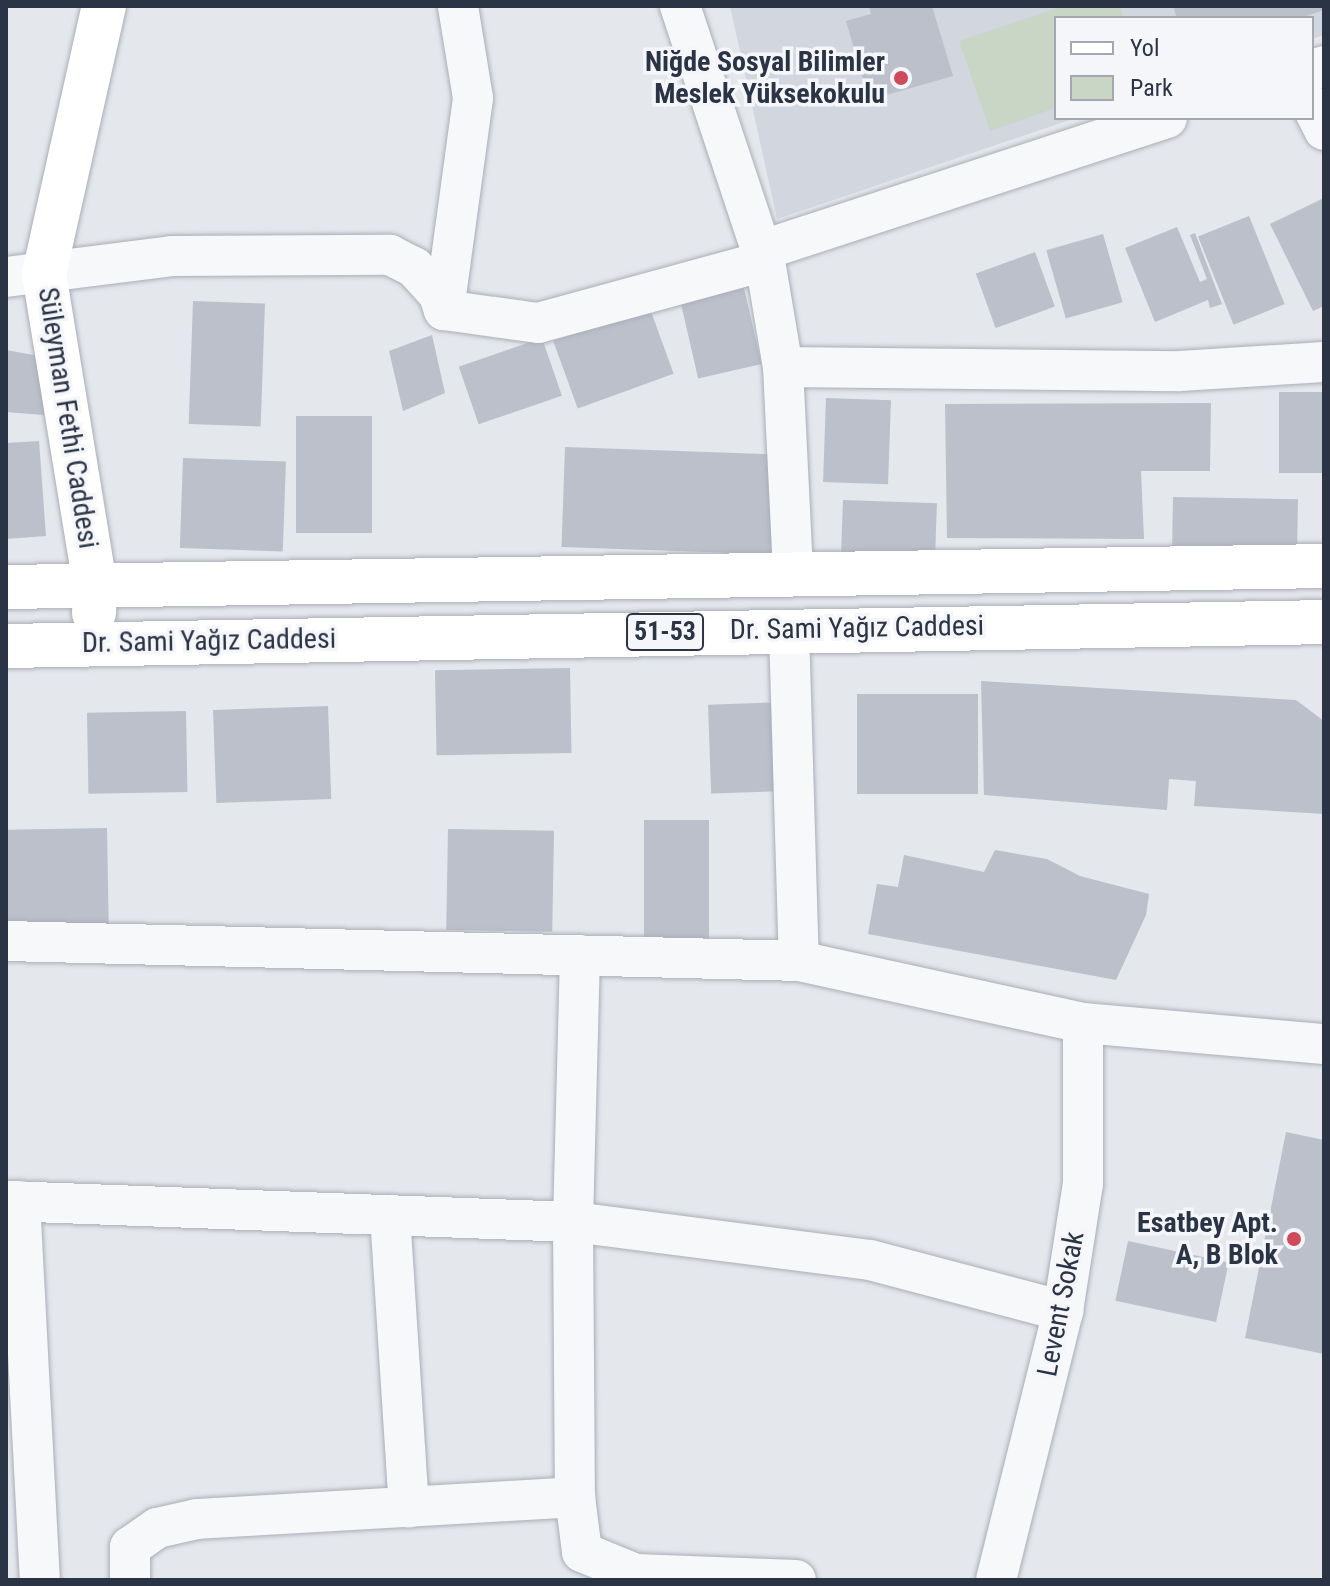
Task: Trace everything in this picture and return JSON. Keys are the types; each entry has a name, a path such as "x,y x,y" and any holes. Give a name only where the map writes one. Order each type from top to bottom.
{"main road":[{"name":"Süleyman Fethi Caddesi","path":"92,644 95,585 25,276 104,6"},
{"name":"Dr. Sami Yağız Caddesi","path":"6,587 1324,566"},
{"name":"Dr. Sami Yağız Caddesi","path":"6,646 1324,622"}],"street":[{"path":"444,310 473,98 458,6"},
{"path":"680,6 764,255 783,367 793,575"},
{"path":"1314,110 1324,130"},
{"path":"444,310 538,323 764,255 1161,120"},
{"path":"25,276 172,256 390,255 414,267 439,295 444,310"},
{"path":"783,367 1180,371 1324,362"},
{"path":"789,630 799,961"},
{"path":"6,941 799,961 1083,1023 1324,1044"},
{"path":"580,955 573,1222 575,1497 582,1552 636,1574 796,1580"},
{"name":"Levent Sokak","path":"996,1580 1063,1311 1083,1184 1083,1023"},
{"path":"40,1580 13,1201 573,1222 870,1260 1063,1311"},
{"path":"390,1215 409,1507"},
{"path":"130,1580 130,1547 157,1528 197,1519 575,1497"}],"shaded area":[{"name":"Niğde Sosyal Bilimler Meslek Yüksekokulu","path":"730,6 1324,6 1324,35 1314,38 1314,16 1054,16 1054,120 1070,120 777,219"}],"green space":[{"path":"1064,6 1120,6 1123,16 1054,16 1054,109 990,131 959,41"}],"building":[{"path":"869,6 932,6 953,76 869,100 846,21 871,14"},
{"path":"1173,6 1324,6 1324,10 1306,16 1176,16"},
{"path":"1324,198 1324,306 1313,311 1270,224"},
{"path":"1249,216 1285,304 1234,325 1198,237"},
{"path":"1177,227 1200,282 1207,279 1190,235 1195,233 1222,304 1210,308 1208,300 1155,322 1125,248"},
{"path":"1103,234 1123,302 1066,319 1046,250"},
{"path":"1035,252 1055,307 996,328 976,274"},
{"path":"744,288 762,364 698,379 681,303"},
{"path":"193,301 265,304 261,426 189,424"},
{"path":"649,306 674,374 578,409 553,341"},
{"path":"432,335 445,393 403,411 389,351"},
{"path":"542,338 562,396 479,424 459,367"},
{"path":"6,350 50,358 44,415 6,412"},
{"path":"1279,392 1324,392 1324,473 1279,473"},
{"path":"826,398 891,400 888,484 823,482"},
{"path":"1211,403 1210,471 1141,471 1144,539 947,538 945,404"},
{"path":"296,416 372,416 372,533 296,533"},
{"path":"39,441 46,536 6,539 6,443"},
{"path":"565,447 781,455 777,554 562,547"},
{"path":"183,458 286,462 283,552 180,548"},
{"path":"1173,497 1298,499 1297,555 1172,553"},
{"path":"843,500 937,503 935,559 841,556"},
{"path":"570,668 571,753 437,755 435,670"},
{"path":"981,681 1296,700 1324,721 1324,814 1194,806 1196,781 1169,779 1167,810 984,795"},
{"path":"857,694 978,694 978,794 857,794"},
{"path":"784,702 787,791 711,794 708,705"},
{"path":"328,706 331,799 216,803 213,710"},
{"path":"186,711 187,792 88,794 87,713"},
{"path":"644,820 709,820 709,938 644,938"},
{"path":"107,828 109,930 8,932 6,830"},
{"path":"448,829 554,831 552,932 446,930"},
{"path":"995,850 1047,859 1080,876 1149,894 1146,915 1116,980 868,934 877,884 898,887 904,855 984,872"},
{"name":"Esatbey Apt. A, B Blok","path":"1286,1132 1324,1140 1324,1354 1245,1338"},
{"path":"1128,1241 1229,1262 1216,1322 1115,1301"}],"place":[{"name":"Niğde Sosyal Bilimler Meslek Yüksekokulu","path":"901,78"},
{"name":"Esatbey Apt. A, B Blok","path":"1294,1239"}]}
